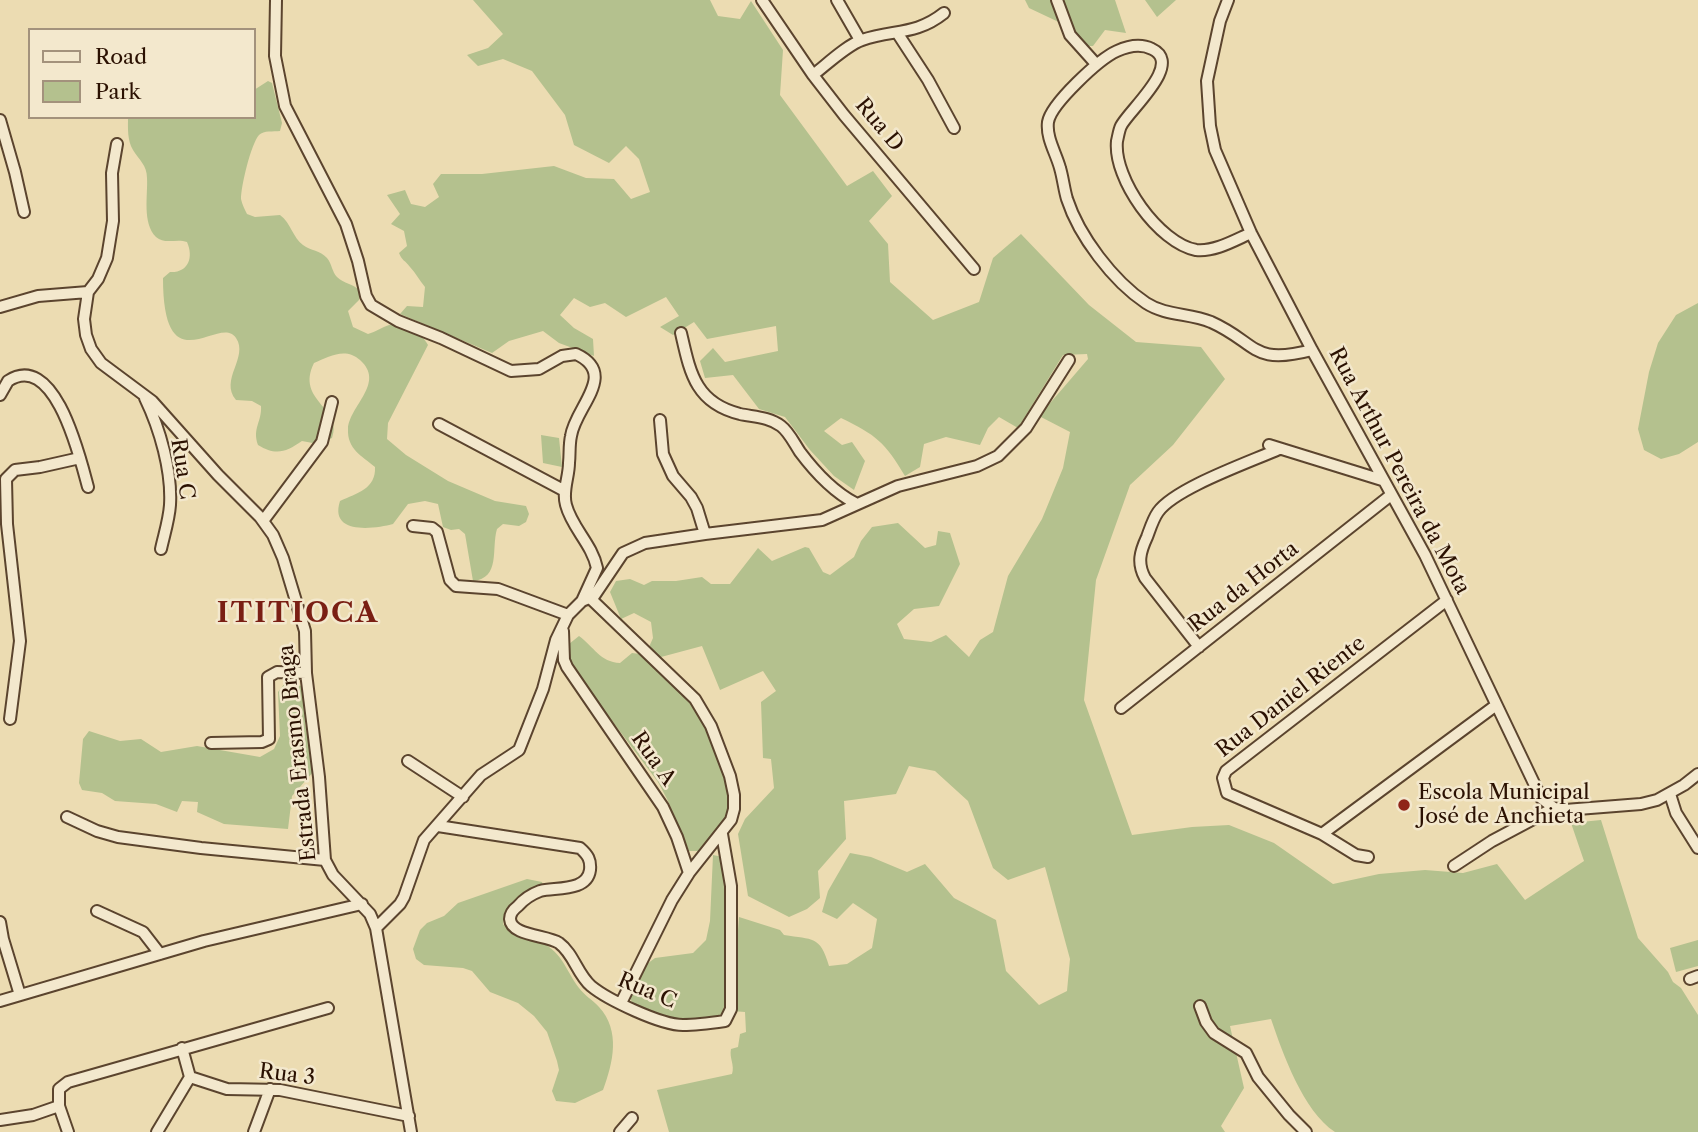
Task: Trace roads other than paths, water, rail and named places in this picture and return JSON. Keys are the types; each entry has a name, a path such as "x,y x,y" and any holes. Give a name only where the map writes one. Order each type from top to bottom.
{"street":[{"path":"276,0 275,56 285,106 346,224 366,296 371,305 398,321 442,338 511,371 539,369 562,356 576,354 592,366 595,385 572,429 565,491 566,508 591,551 597,568 586,600"},
{"name":"Rua D","path":"762,0 813,75 974,270"},
{"path":"837,0 860,40"},
{"path":"1057,0 1070,35 1096,64"},
{"name":"Rua Arthur Pereira da Mota","path":"1228,0 1220,21 1207,81 1215,150 1251,233 1447,600 1541,798 1554,808"},
{"path":"813,75 860,40 898,33 932,22 944,13"},
{"path":"898,33 954,128"},
{"path":"1251,233 1211,249 1186,247 1159,227 1139,206 1123,177 1117,151 1120,127 1161,73 1161,60 1153,49 1139,44 1114,52 1096,64 1062,97 1048,121 1051,142 1068,200 1099,258 1144,302 1161,311 1209,322 1269,356 1289,356 1312,350"},
{"path":"0,120 23,212"},
{"name":"Estrada Erasmo Braga","path":"117,144 112,173 113,221 107,258 98,279 88,292 84,319 86,335 91,349 101,363 152,401 263,521 284,558 305,631 306,673 319,776 325,860 333,874 370,914 376,928 411,1132"},
{"path":"0,307 38,296 88,292"},
{"path":"681,333 690,372 698,388 727,410 780,425 830,487 855,503"},
{"path":"376,928 400,904 421,845 481,775 519,750 543,689 556,640 569,615 586,600 623,553 645,543 822,520 898,485 966,470 998,456 1026,428 1069,360"},
{"path":"0,395 8,381 24,374 36,379 55,397 66,417 88,487"},
{"name":"Rua C","path":"144,395 159,438 170,486 170,506 161,549"},
{"path":"263,521 322,442 332,402"},
{"path":"660,420 663,454 673,476 697,508 705,534"},
{"path":"439,424 565,491"},
{"path":"1199,647 1144,578 1140,569 1139,559 1144,542 1158,512 1184,492 1274,447 1382,481"},
{"path":"10,719 20,641 7,524 6,480 15,470 80,457"},
{"name":"Rua da Horta","path":"1121,708 1391,495"},
{"path":"413,526 432,528 438,532 450,580 456,586 498,589 569,615"},
{"path":"586,600 695,699 704,712 730,776 734,794 731,820 689,873 672,900 621,1003"},
{"name":"Rua Daniel Riente","path":"1368,857 1356,855 1322,834 1227,793 1223,778 1226,771 1447,600"},
{"name":"Rua A","path":"563,627 564,660 571,674 640,770 663,807 689,873"},
{"path":"211,743 269,740 268,677 276,672 306,673"},
{"path":"1322,834 1495,706"},
{"path":"408,761 463,797"},
{"path":"1454,866 1492,841 1554,808 1565,810 1641,804 1670,794 1698,774"},
{"path":"1670,794 1676,813 1698,848"},
{"path":"67,817 118,837 325,860"},
{"name":"Rua C","path":"438,826 580,848 591,863 589,876 569,888 537,892 524,900 512,912 512,925 516,930 549,937 562,945 592,986 655,1019 680,1025 725,1021 731,1009 731,886 722,834"},
{"path":"0,1002 204,941 362,904"},
{"path":"97,911 143,932 160,954"},
{"path":"0,922 20,995"},
{"path":"1200,1006 1214,1033 1246,1052 1258,1077 1306,1132"},
{"path":"68,1132 59,1106 59,1089 68,1082 328,1008"},
{"path":"158,1132 190,1077 182,1048"},
{"name":"Rua 3","path":"190,1077 227,1089 270,1089 409,1116"},
{"path":"254,1132 270,1089"},
{"path":"0,1121 33,1115 59,1106"},
{"path":"620,1132 632,1118"}],"place":[{"name":"Escola Municipal José de Anchieta","path":"1404,805"}],"district":[{"name":"ITITIOCA","path":"298,614"}]}
